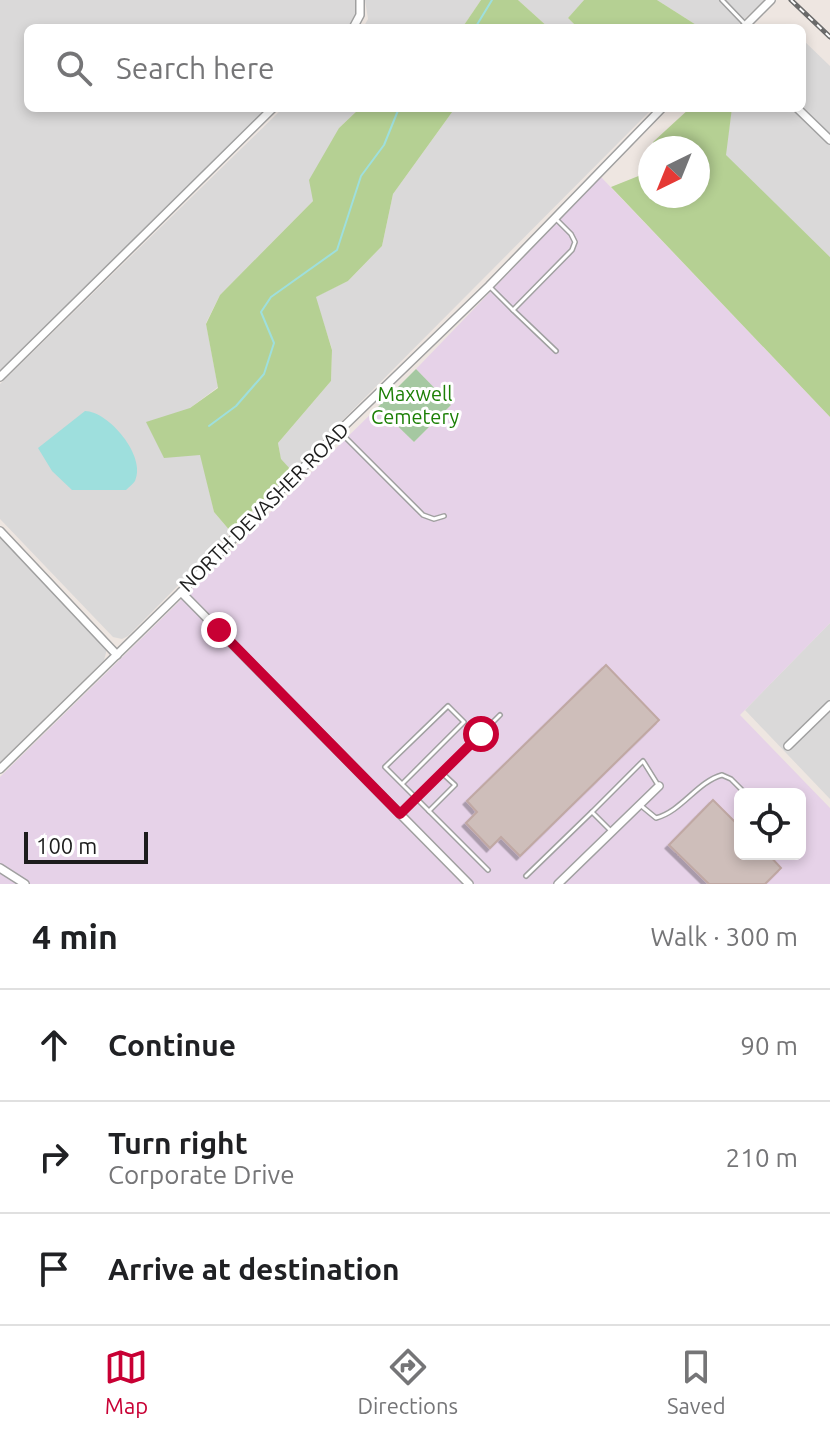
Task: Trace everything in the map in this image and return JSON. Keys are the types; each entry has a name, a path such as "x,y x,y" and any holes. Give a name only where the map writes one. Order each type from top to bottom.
{"street":[{"path":"355,24 360,15 360,0"},
{"path":"746,24 771,0"},
{"path":"0,377 269,112"},
{"name":"NORTH DEVASHER ROAD","path":"0,769 489,286 658,112"},
{"path":"801,112 830,140"},
{"path":"0,531 117,655"},
{"path":"181,592 469,884"},
{"path":"788,746 829,707"},
{"path":"558,884 659,786"},
{"path":"0,868 25,884"}],"lane":[{"path":"722,0 742,24"},
{"path":"513,310 572,250 575,242 571,234 554,217"},
{"path":"489,286 556,351"},
{"path":"339,431 423,515 434,519 444,516"},
{"path":"402,784 464,722 448,706 385,767 402,784 488,870"},
{"path":"400,814 500,715"},
{"path":"526,876 643,761 659,786"},
{"path":"429,811 455,785 442,773"},
{"path":"639,804 656,818 667,815 715,777 722,775 740,788"},
{"path":"592,812 612,832"}],"shaded area":[{"path":"0,0 355,0 358,11 351,24 24,24 24,112 265,112 0,372"},
{"path":"365,0 481,0 465,24 365,24 368,19"},
{"path":"518,0 584,0 568,18 574,24 545,24"},
{"path":"657,0 764,0 739,24 695,24"},
{"path":"806,43 830,66 830,257 725,155 731,112 806,112"},
{"path":"279,112 356,112 339,128 313,201 220,295 206,323 218,387 190,408 214,512 231,532 122,639 113,637 0,519 0,384"},
{"path":"452,112 649,112 292,471 281,460 278,443 331,381 332,349 315,297 348,281 382,246 393,194"},
{"path":"601,177 830,417 830,623 740,715 830,808 830,884 0,884 0,777 378,407 414,442 451,405 416,369"},
{"path":"0,532 106,644 106,653 104,660 0,762"},
{"path":"830,623 830,799 745,710"}],"green space":[{"path":"481,0 518,0 545,24 465,24"},
{"path":"584,0 657,0 695,24 574,24 568,18"},
{"path":"356,112 452,112 393,194 382,246 348,281 316,297 332,350 331,381 278,443 281,459 292,471 231,532 214,512 200,455 164,458 146,422 190,408 218,388 206,324 220,295 313,201 309,180 339,128"},
{"path":"686,112 731,112 726,155 830,257 830,417 611,187 638,176 638,208 710,208 710,136 660,136"},
{"name":"Maxwell Cemetery","path":"416,369 451,405 414,442 378,407"}],"water":[{"path":"85,411 104,418 131,448 137,471 135,481 126,490 72,490 52,471 38,448"}],"building":[{"path":"606,665 659,720 520,856 501,837 490,848 466,823 477,812 467,801"},
{"path":"713,800 734,821 734,860 774,860 781,868 765,884 709,884 669,845"}],"waterway":[{"path":"477,24 492,0"},
{"path":"209,426 236,406 264,374 274,343 261,312 271,297 337,250 361,176 384,145 397,112"}],"railway":[{"path":"791,0 830,37"}],"route":[{"path":"219,630 400,814 481,734"}]}
